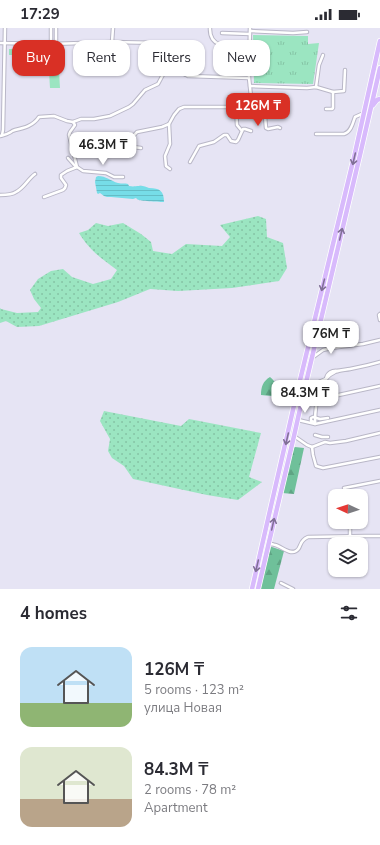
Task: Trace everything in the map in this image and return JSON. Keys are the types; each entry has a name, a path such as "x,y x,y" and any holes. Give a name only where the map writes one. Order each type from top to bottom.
{"highway":[{"path":"252,589 380,41"},
{"path":"258,589 380,68"},
{"path":"372,80 372,89 380,95"},
{"path":"368,118 374,103 380,99"}],"street":[{"path":"1,136 3,130 5,28"},
{"path":"51,40 51,28 56,28 56,40"},
{"path":"112,40 113,28"},
{"path":"210,28 210,34 213,41"},
{"path":"222,33 250,31 306,32"},
{"path":"0,43 12,43"},
{"path":"0,51 5,51"},
{"path":"316,87 319,65 324,56"},
{"path":"250,86 316,87 333,92 344,91 345,70"},
{"path":"76,167 69,135 74,124 80,119 94,120 110,116 129,107 145,90 158,84 162,76"},
{"path":"188,76 249,78 252,106"},
{"path":"326,110 333,108 333,92"},
{"path":"264,104 266,128 280,128"},
{"path":"170,169 166,166 165,160 170,144 169,124 179,109 184,107 252,106 269,104"},
{"path":"236,106 237,125 242,131"},
{"path":"316,134 348,133 356,116 364,112"},
{"path":"1,136 32,124 39,117 54,116 74,124"},
{"path":"133,147 134,136 137,132 162,127 169,124"},
{"path":"190,162 199,146 214,142 224,135 227,135 231,141 236,142 243,129 251,131"},
{"path":"97,139 141,148"},
{"path":"68,158 76,167 83,171 106,174 114,177 123,177"},
{"path":"44,197 59,192 65,188 66,185 61,178 61,175 76,167"},
{"path":"0,195 17,192 30,177 35,174"},
{"path":"380,314 380,320"},
{"path":"339,326 347,332 354,330"},
{"path":"347,332 347,345"},
{"path":"312,358 323,350 380,340"},
{"path":"315,423 320,386 326,379 338,372 380,362"},
{"path":"326,379 314,384 313,386 321,398 380,386"},
{"path":"298,420 315,423 380,410"},
{"path":"315,418 328,418"},
{"path":"294,436 307,445 312,446 325,442 330,443 380,433"},
{"path":"316,435 330,443"},
{"path":"322,438 328,437"},
{"path":"312,446 314,462 316,466 323,468 380,457"},
{"path":"344,488 380,480"},
{"path":"350,529 350,536"},
{"path":"268,544 276,545 289,552 294,552 297,551 302,541 308,537 380,536"},
{"path":"281,583 293,589"}],"green space":[{"path":"253,35 308,36 308,44 319,43 313,84 254,83 254,76 270,76 270,40 253,40"},
{"path":"9,49 12,49 12,55 9,55"},
{"path":"49,76 59,76 60,88 50,88"},
{"path":"258,216 266,219 267,237 283,243 287,268 279,281 232,288 178,291 150,289 118,302 39,326 17,327 6,321 0,323 0,308 17,313 38,312 41,308 34,299 30,290 38,279 51,271 63,269 72,277 93,284 111,279 117,270 101,258 79,233 88,230 96,223 108,226 123,223 151,242 153,251 172,254 186,244 222,246 230,237 220,225"},
{"path":"270,377 280,390 286,390 290,394 286,399 261,395 263,384"},
{"path":"104,411 181,426 189,419 261,433 249,477 262,482 238,500 133,479 124,466 112,458 108,451 110,439 100,421"},
{"path":"293,448 304,448 294,494 282,493"},
{"path":"269,546 284,551 274,589 259,589"}],"water":[{"path":"98,176 118,183 128,184 129,186 141,186 159,190 163,195 164,202 138,200 136,198 107,197 100,193 98,194 95,182 96,177"}]}
